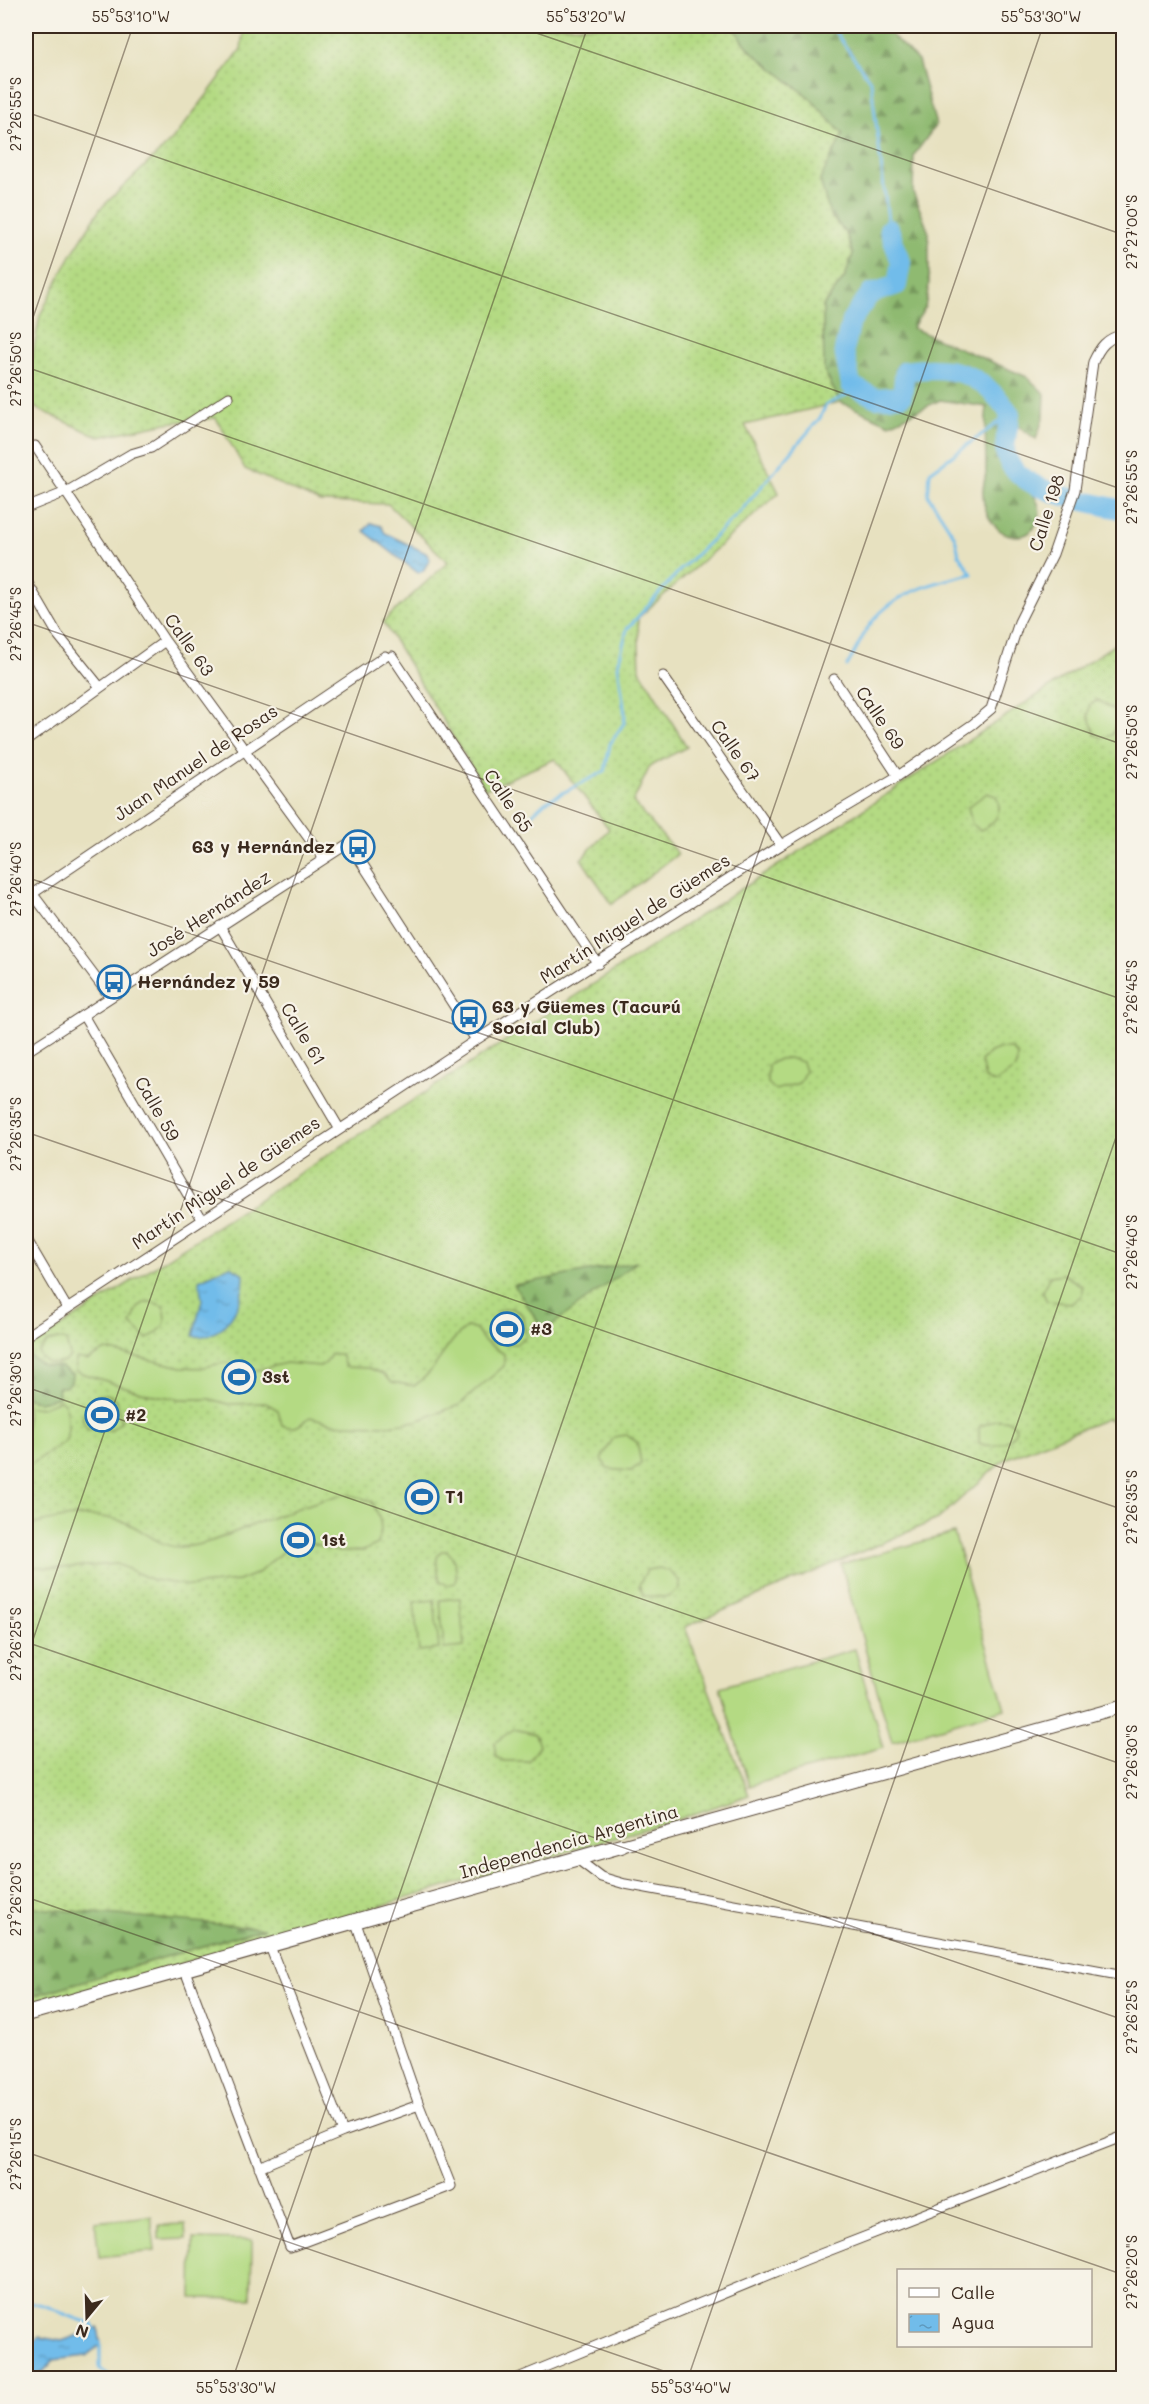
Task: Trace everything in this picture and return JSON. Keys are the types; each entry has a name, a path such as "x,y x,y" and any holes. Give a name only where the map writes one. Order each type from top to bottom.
{"main road":[{"name":"Independencia Argentina","path":"26,2014 621,1846"}],"street":[{"name":"Calle 198","path":"992,709 1019,622 1053,554 1075,490 1093,362 1100,347 1113,336 1124,334"},
{"path":"26,507 66,492 131,453 151,448 229,397"},
{"name":"Calle 63","path":"35,446 165,641 324,859"},
{"path":"26,580 58,634 100,687"},
{"path":"26,741 165,641"},
{"name":"Juan Manuel de Rosas","path":"29,896 388,656"},
{"name":"Calle 65","path":"388,656 598,964"},
{"name":"Calle 67","path":"663,676 781,845"},
{"name":"Calle 69","path":"834,679 898,776"},
{"name":"Martín Miguel de Güemes","path":"26,1336 476,1040 781,845 898,776 992,709"},
{"name":"José Hernández","path":"26,1052 349,843 476,1040"},
{"path":"26,885 29,896 110,997"},
{"name":"Calle 61","path":"220,926 339,1128"},
{"name":"Calle 59","path":"83,1015 202,1219"},
{"path":"26,1238 67,1308"},
{"name":"Independencia Argentina","path":"621,1846 1124,1706"},
{"path":"576,1858 602,1877 625,1884 1124,1976"},
{"path":"184,1968 290,2247 451,2186 419,2105 355,1920"},
{"path":"269,1944 343,2132"},
{"path":"259,2167 343,2132 419,2105"},
{"path":"518,2379 805,2260 1124,2136"}],"green space":[{"path":"244,26 732,26 751,51 810,98 843,134 836,151 830,215 846,233 853,254 845,277 823,306 824,370 840,402 745,425 779,493 638,618 640,670 687,747 650,766 633,802 678,854 612,904 581,859 609,829 555,759 485,789 383,622 448,562 388,504 320,502 245,469 216,418 166,423 99,437 27,404 28,380 40,315 70,257 100,209 172,140 207,95 241,49"},
{"path":"732,26 882,26 918,61 936,125 914,155 913,192 929,233 929,284 925,308 912,328 1027,377 1045,394 1044,416 1036,439 1018,426 1010,449 1017,471 1036,498 1039,507 1039,517 1035,526 1028,533 1015,536 1000,531 986,511 983,491 986,471 987,407 940,400 890,424 840,402 824,370 823,306 845,277 853,254 846,233 830,215 820,180 843,134 810,98 751,51"},
{"path":"1123,639 1123,1436 1109,1418 1005,1459 938,1519 685,1627 749,1795 679,1819 26,2009 26,1349 791,857"},
{"path":"1098,700 1115,711 1118,718 1112,735 1103,738 1095,734 1088,715 1090,705"},
{"path":"987,793 996,796 999,807 994,821 980,830 972,824 968,807"},
{"path":"1012,1049 1018,1057 1015,1069 995,1083 985,1078 981,1061 990,1052"},
{"path":"789,1058 802,1062 805,1071 799,1083 775,1090 767,1082 768,1065 779,1059"},
{"path":"637,1262 544,1331 514,1285"},
{"path":"1063,1274 1082,1286 1082,1295 1072,1303 1047,1301 1042,1291 1050,1276"},
{"path":"145,1302 163,1306 166,1317 160,1330 147,1339 131,1324 138,1308"},
{"name":"#3","path":"512,1308 522,1314 526,1336 516,1344 492,1342 487,1331 499,1310"},
{"name":"3st","path":"468,1327 476,1330 484,1341 504,1354 504,1366 459,1405 416,1421 389,1425 337,1424 310,1417 297,1426 287,1427 282,1425 278,1410 266,1403 228,1404 210,1399 179,1399 148,1394 84,1374 77,1371 75,1364 77,1358 87,1360 106,1350 182,1367 200,1368 226,1362 245,1373 286,1363 320,1366 326,1363 331,1354 341,1354 345,1367 369,1368 383,1374 392,1382 414,1386 430,1372 453,1340"},
{"path":"58,1339 66,1341 70,1356 64,1362 45,1361 38,1352 48,1342"},
{"path":"26,1353 43,1365 61,1367 72,1374 71,1382 65,1387 58,1387 59,1397 39,1402 26,1397"},
{"name":"#2","path":"107,1394 117,1400 121,1422 111,1430 87,1428 82,1418 94,1396"},
{"path":"60,1400 65,1404 68,1428 66,1440 26,1468 26,1406 40,1408"},
{"path":"995,1420 1012,1423 1016,1429 1014,1434 1001,1444 979,1443 979,1427"},
{"path":"626,1435 637,1442 641,1463 631,1471 607,1469 602,1458 614,1437"},
{"name":"T1","path":"421,1483 429,1485 434,1500 428,1506 413,1507 412,1493"},
{"name":"1st","path":"346,1494 371,1501 380,1522 381,1532 378,1544 363,1551 339,1552 305,1541 290,1545 258,1573 238,1581 190,1586 153,1580 117,1564 60,1568 26,1566 26,1527 50,1520 87,1516 112,1519 131,1525 166,1544 182,1547 212,1541 302,1506"},
{"path":"954,1533 1005,1709 892,1742 841,1564"},
{"path":"441,1551 447,1551 454,1562 455,1583 447,1585 440,1581 437,1561"},
{"path":"659,1568 669,1571 679,1580 679,1589 668,1597 644,1596 639,1585 647,1570"},
{"path":"460,1598 464,1647 444,1649 440,1600"},
{"path":"434,1600 439,1649 419,1651 414,1602"},
{"path":"855,1649 883,1748 749,1786 720,1687"},
{"path":"514,1729 535,1734 539,1746 528,1761 504,1761 496,1757 494,1743"},
{"path":"26,1907 264,1928 26,1998"},
{"path":"151,2216 155,2251 99,2257 95,2222"},
{"path":"185,2224 186,2239 159,2240 159,2225"},
{"path":"193,2239 252,2240 251,2299 192,2298"}],"water":[{"path":"371,523 381,526 385,533 426,553 430,559 423,571 418,573 364,531"},
{"path":"230,1266 244,1274 237,1307 231,1317 215,1332 204,1336 193,1336 202,1300 199,1280"},
{"path":"98,2328 101,2344 86,2356 54,2360 42,2373 27,2378 26,2349 39,2337 62,2341"}],"waterway":[{"path":"831,26 871,82 889,229"},
{"path":"889,229 901,262 897,285 870,294 851,321 844,351 851,385 876,398 902,396 905,371 938,369 965,374 989,389 1010,414 1005,451 1013,468 1024,478 1057,494 1124,510"},
{"path":"532,814 545,802 605,771 610,744 624,723 625,715 618,665 627,629 680,570 738,514 820,418 826,405 859,389"},
{"path":"847,666 867,629 888,606 928,585 972,574 959,555 955,537 928,495 930,472 1010,414"},
{"path":"26,2302 43,2305 92,2323 96,2333"},
{"path":"100,2342 100,2369 113,2378"}],"place":[{"name":"63 y Hernández","path":"358,847"},
{"name":"Hernández y 59","path":"114,982"},
{"name":"63 y Güemes (Tacurú Social Club)","path":"469,1017"},
{"name":"#3","path":"507,1329"},
{"name":"3st","path":"239,1377"},
{"name":"#2","path":"102,1415"},
{"name":"T1","path":"422,1497"},
{"name":"1st","path":"298,1540"}]}
